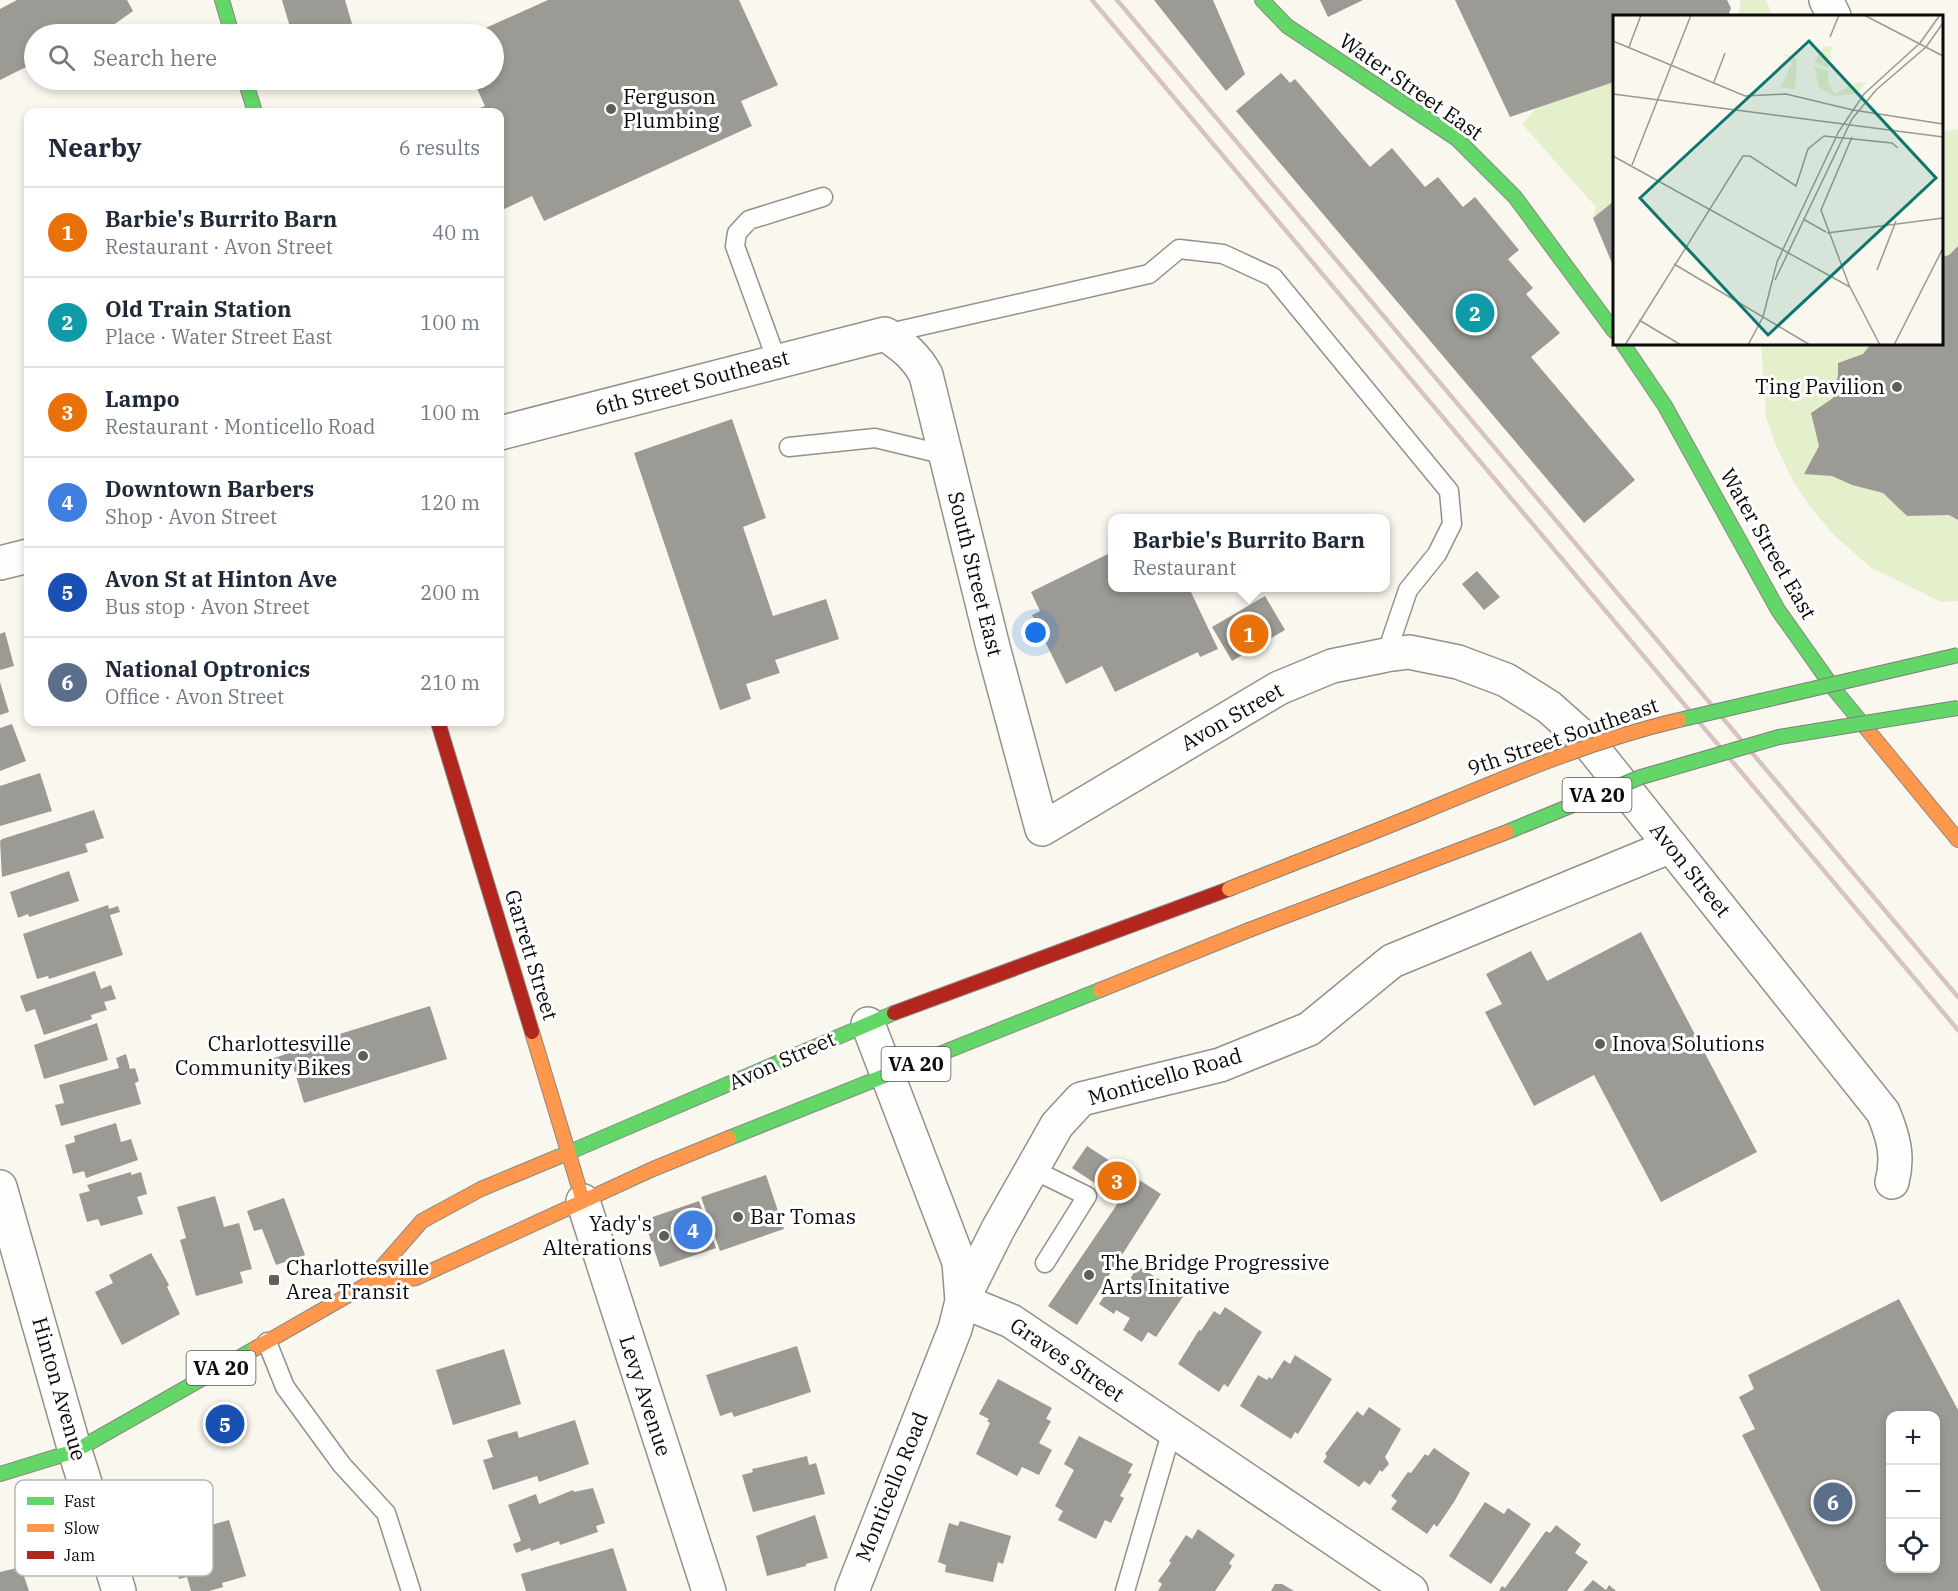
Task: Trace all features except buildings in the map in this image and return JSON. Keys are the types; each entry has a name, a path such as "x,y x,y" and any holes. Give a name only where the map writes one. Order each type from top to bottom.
{"main road":[{"path":"222,0 229,24"},
{"name":"Water Street East","path":"1262,0 1287,27 1456,139 1515,197 1613,330"},
{"path":"248,90 254,108"},
{"name":"Water Street East","path":"1624,345 1665,406 1706,476 1778,610 1841,698 1958,840"},
{"name":"9th Street Southeast","path":"1229,889 1414,815 1501,777 1628,732 1958,655"},
{"name":"Avon Street","path":"366,1285 416,1278 653,1169 1249,930 1437,860 1641,777 1779,736 1958,708"},
{"name":"Garrett Street","path":"439,726 584,1201"},
{"name":"Avon Street","path":"0,1474 75,1450 366,1285 422,1221 481,1189 569,1154 868,1024 1229,889"}],"street":[{"path":"1826,0 1833,15"},
{"name":"6th Street Southeast","path":"504,432 885,334"},
{"name":"South Street East","path":"885,334 906,348 920,363 926,375 1042,829"},
{"path":"0,563 24,557"},
{"name":"Avon Street","path":"1042,829 1280,688 1332,666 1408,652 1458,662 1506,680 1549,707 1587,741 1883,1112 1894,1137 1896,1165 1892,1182"},
{"name":"Monticello Road","path":"852,1591 955,1329 962,1301 1057,1125 1081,1099 1220,1065 1309,1029 1392,961 1671,846"},
{"path":"868,1024 959,1262 963,1289 962,1301"},
{"name":"Hinton Avenue","path":"0,1187 84,1480"},
{"name":"Levy Avenue","path":"584,1201 709,1591"},
{"name":"Graves Street","path":"962,1301 1011,1321 1411,1591"},
{"name":"Hinton Avenue","path":"114,1576 119,1591"}],"lane":[{"path":"777,361 735,246 737,233 749,220 823,197"},
{"path":"885,334 1149,274 1179,249 1223,254 1273,277 1449,491 1452,524 1437,554 1408,590 1386,655"},
{"path":"789,447 876,438 946,456"},
{"path":"1032,1169 1087,1196 1045,1263"},
{"path":"267,1342 285,1387 342,1465 386,1513 411,1591"},
{"path":"1125,1591 1172,1430"}],"green space":[{"path":"1741,0 1766,0 1773,15 1738,15"},
{"path":"1613,82 1613,202 1593,218 1596,207 1522,124 1536,108"},
{"path":"1958,129 1958,246 1949,255 1943,257 1943,132"},
{"path":"1761,345 1870,345 1863,354 1838,363 1833,398 1811,413 1819,446 1804,473 1832,476 1852,485 1883,493 1907,516 1949,515 1958,520 1958,601 1941,602 1870,567 1834,535 1811,508 1793,481 1776,446 1766,417"}],"railway":[{"path":"1092,0 1958,1030"},
{"path":"1117,0 1958,997"}],"traffic: fast":[{"path":"222,0 229,24"},
{"path":"1262,0 1287,26 1457,139 1515,197 1613,330"},
{"path":"248,90 254,108"},
{"path":"1624,345 1665,406 1778,610 1834,689 1866,728"},
{"path":"1679,720 1958,655"},
{"path":"1507,832 1641,777 1779,737 1958,708"},
{"path":"729,1138 1100,990"},
{"path":"558,1157 894,1013"},
{"path":"0,1474 75,1451 256,1348"}],"traffic: slow":[{"path":"1229,889 1550,760 1614,738 1679,720"},
{"path":"1866,728 1958,840"},
{"path":"1249,930 1507,832"},
{"path":"1100,990 1249,930"},
{"path":"532,1032 583,1201"},
{"path":"366,1285 416,1278 653,1169 729,1138"},
{"path":"256,1348 366,1285 422,1221 481,1189 558,1157"}],"traffic: jam":[{"path":"439,726 532,1032"},
{"path":"894,1013 1229,889"}],"place":[{"name":"Ferguson Plumbing","path":"611,109"},
{"name":"Old Train Station","path":"1475,313"},
{"name":"Ting Pavilion","path":"1897,387"},
{"name":"Barbie's Burrito Barn","path":"1249,634"},
{"name":"Inova Solutions","path":"1600,1044"},
{"name":"Charlottesville Community Bikes","path":"363,1056"},
{"name":"Lampo","path":"1117,1181"},
{"name":"Bar Tomas","path":"738,1217"},
{"name":"Downtown Barbers","path":"693,1230"},
{"name":"Yady's Alterations","path":"664,1236"},
{"name":"The Bridge Progressive Arts Initative","path":"1089,1275"},
{"name":"Charlottesville Area Transit","path":"274,1280"},
{"name":"Avon St at Hinton Ave","path":"225,1424"},
{"name":"National Optronics","path":"1833,1502"}]}
